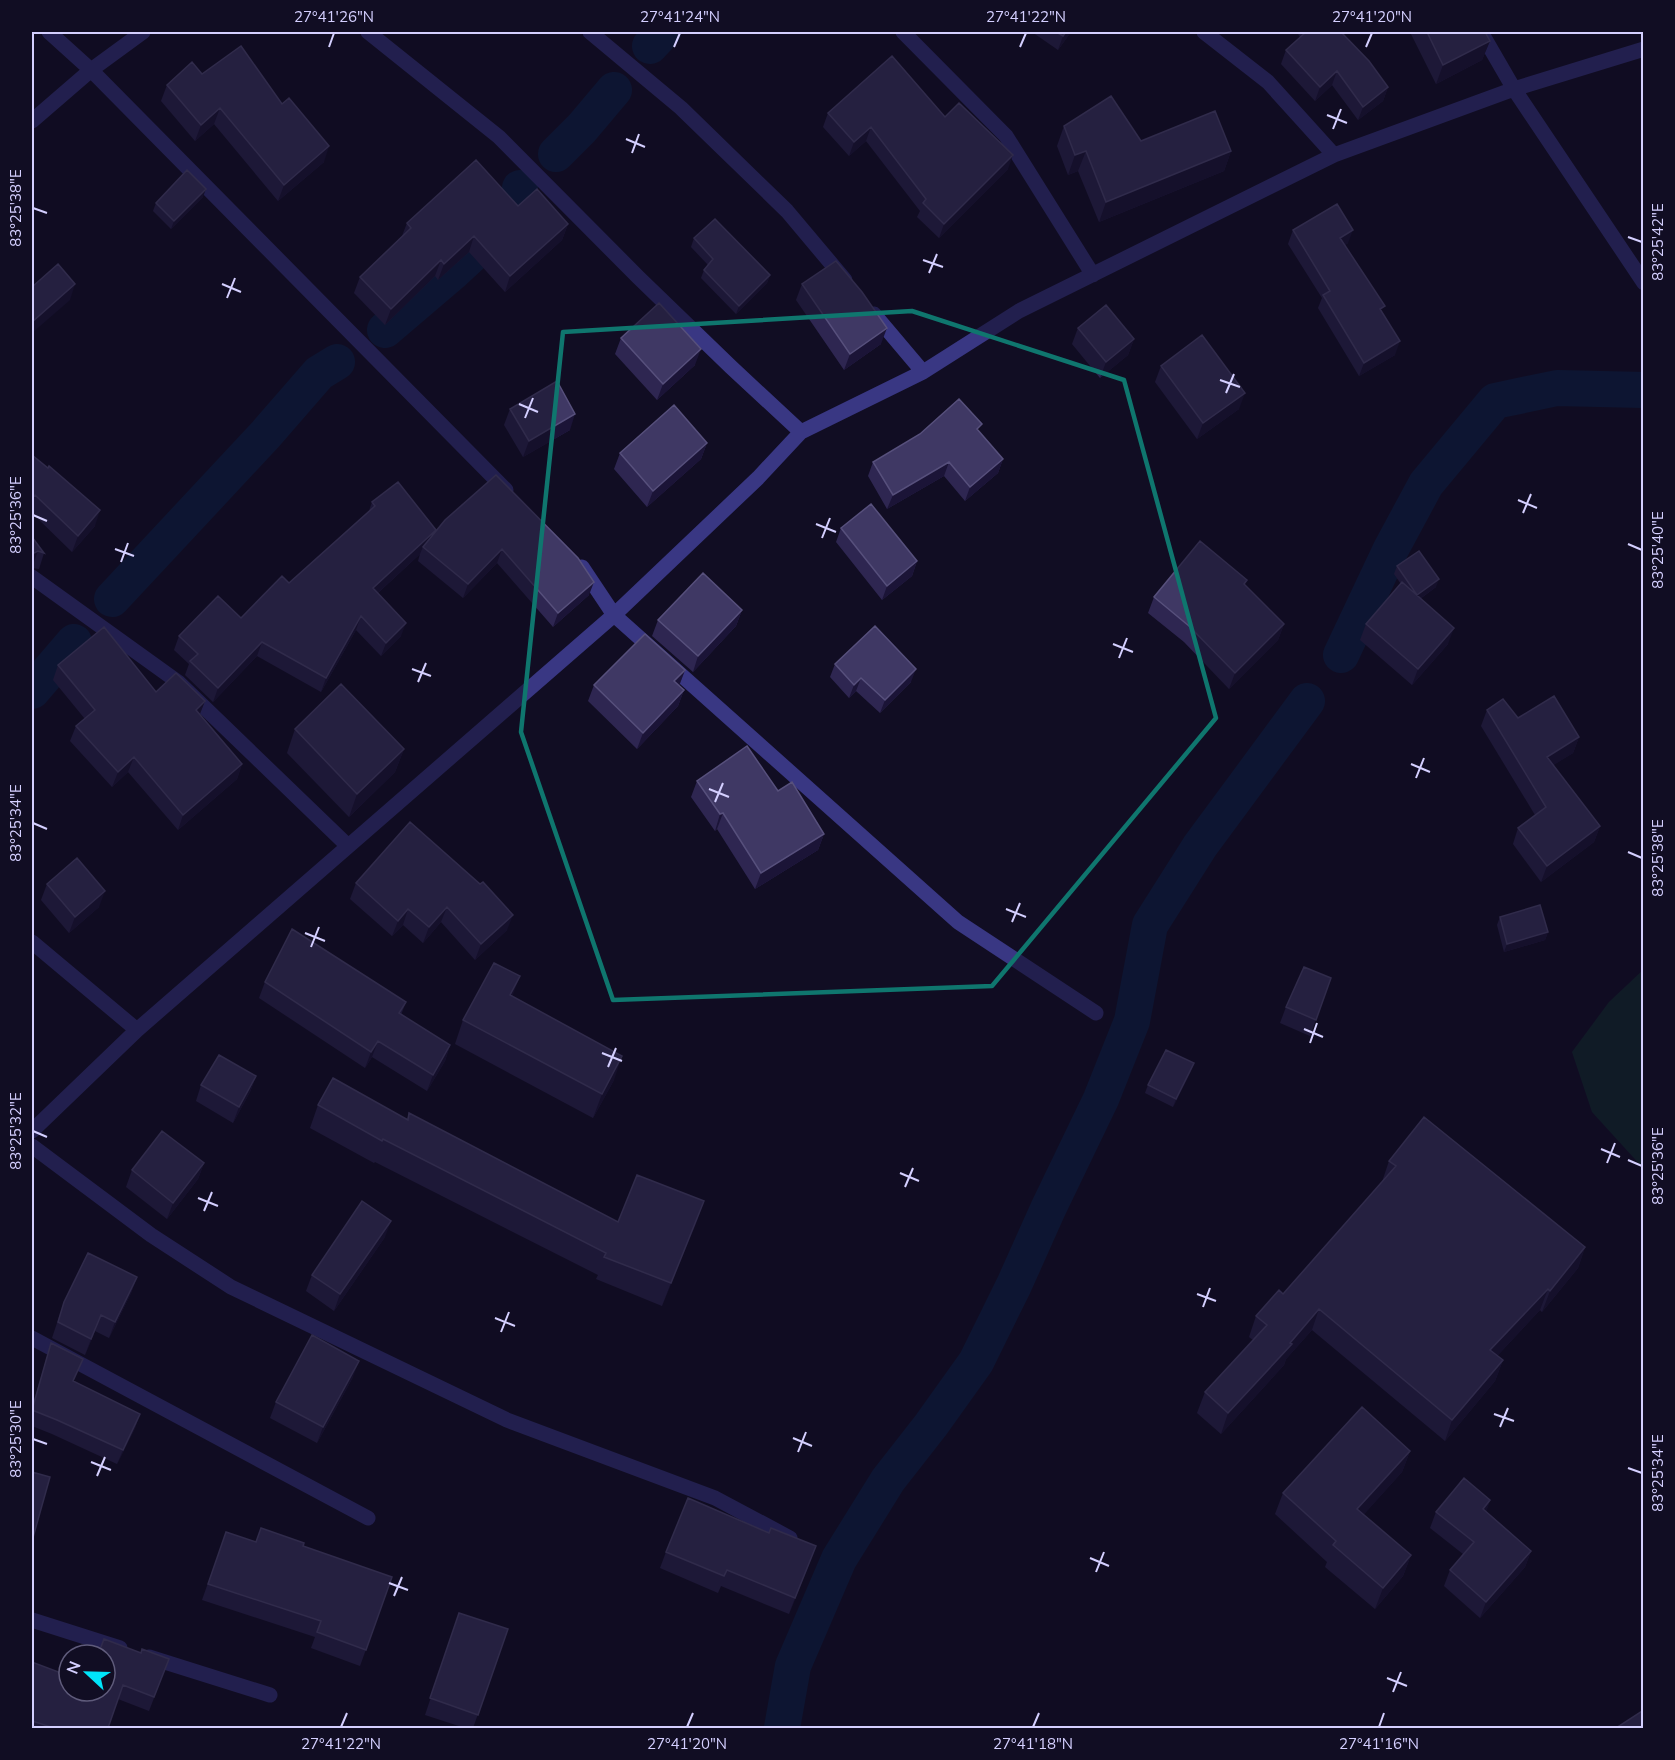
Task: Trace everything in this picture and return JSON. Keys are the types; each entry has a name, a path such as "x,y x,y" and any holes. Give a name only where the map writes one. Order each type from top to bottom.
{"street":[{"path":"49,32 92,70 517,501"},
{"path":"32,121 92,70 142,32"},
{"path":"368,32 499,137 646,285 801,432"},
{"path":"590,32 681,108 787,210 923,372"},
{"path":"903,32 1006,136 1093,275"},
{"path":"1204,32 1268,82 1334,155"},
{"path":"1481,32 1514,89 1644,282"},
{"path":"32,1131 137,1030 614,615 758,478 801,432 923,372 1019,311 1334,155 1514,89 1644,49"},
{"path":"575,560 583,568 614,615 958,922 1096,1013"},
{"path":"32,577 178,682 348,846"},
{"path":"32,942 137,1030"},
{"path":"32,1146 151,1234 231,1287 507,1420 715,1498 799,1543"},
{"path":"32,1338 368,1518"},
{"path":"32,1620 270,1695"}],"highlighted area":[{"path":"912,311 1124,380 1216,718 992,986 613,1000 521,732 563,332"}],"green space":[{"path":"1643,970 1643,1168 1592,1112 1572,1052 1609,1002"}],"building":[{"path":"1306,32 1341,32 1369,61 1388,87 1363,107 1337,71 1320,87 1286,50"},
{"path":"1427,32 1485,32 1490,41 1443,65"},
{"path":"241,46 282,104 289,98 329,146 284,185 220,108 201,125 167,85 192,62 202,74"},
{"path":"892,56 945,117 959,103 1013,155 944,224 923,203 926,199 871,127 854,142 828,113"},
{"path":"1111,96 1141,141 1215,111 1231,151 1106,202 1086,151 1075,155 1064,126"},
{"path":"476,160 518,206 537,189 568,224 510,276 474,236 444,264 441,260 391,309 360,277 411,228 407,223"},
{"path":"187,170 206,189 174,221 156,203"},
{"path":"1337,204 1353,230 1340,238 1385,306 1380,309 1400,341 1364,363 1323,295 1330,291 1293,230"},
{"path":"715,219 770,275 739,306 704,270 713,259 694,238"},
{"path":"836,261 862,292 887,328 850,354 802,284"},
{"path":"58,264 75,284 32,322 32,287"},
{"path":"659,303 701,349 663,384 621,338"},
{"path":"1106,305 1134,339 1106,362 1078,328"},
{"path":"1202,335 1245,393 1203,423 1161,366"},
{"path":"557,381 575,414 529,441 510,409"},
{"path":"959,399 982,424 977,429 1003,459 970,487 949,462 893,495 873,462 920,434"},
{"path":"674,405 707,443 653,491 620,453"},
{"path":"32,455 48,468 49,466 100,510 78,536 35,495 32,498"},
{"path":"496,475 578,558 594,582 558,613 502,549 468,584 423,547 445,520"},
{"path":"398,482 436,530 373,588 406,623 386,643 361,616 326,678 262,642 218,688 190,661 198,654 179,636 218,596 241,618 282,576 289,583 375,506 372,502"},
{"path":"871,504 917,561 887,586 841,528"},
{"path":"32,537 44,553 38,551 32,554"},
{"path":"1200,541 1247,580 1244,584 1284,624 1235,673 1189,626 1154,597"},
{"path":"1419,551 1439,579 1417,595 1397,566"},
{"path":"703,573 742,610 698,656 658,620"},
{"path":"1402,582 1454,628 1418,669 1366,624"},
{"path":"875,626 916,669 885,700 861,678 854,685 835,664"},
{"path":"104,627 156,692 176,673 205,701 196,710 242,764 183,815 134,757 118,772 76,726 95,710 58,665"},
{"path":"645,634 685,670 674,681 684,690 643,733 594,685"},
{"path":"341,684 404,749 357,794 295,729"},
{"path":"1554,696 1579,737 1547,757 1600,826 1547,866 1518,828 1546,807 1487,710 1503,699 1518,718"},
{"path":"747,746 778,791 792,782 824,834 761,873 723,813 720,814 697,781"},
{"path":"410,822 480,884 483,882 513,915 481,944 447,907 429,927 408,909 398,921 356,883"},
{"path":"77,858 105,891 75,917 47,884"},
{"path":"1540,905 1548,932 1507,944 1500,917"},
{"path":"292,929 406,1002 399,1013 450,1045 433,1075 378,1041 371,1052 265,982"},
{"path":"494,963 520,976 510,995 622,1056 602,1094 463,1020"},
{"path":"1304,967 1331,978 1316,1020 1286,1007"},
{"path":"1166,1050 1194,1063 1176,1099 1148,1085"},
{"path":"219,1055 256,1076 239,1107 201,1085"},
{"path":"333,1078 408,1120 409,1113 618,1222 637,1175 704,1201 671,1283 604,1257 606,1253 383,1139 382,1141 318,1105"},
{"path":"1424,1117 1585,1247 1550,1291 1548,1289 1490,1350 1503,1360 1452,1420 1319,1309 1290,1343 1292,1344 1228,1413 1205,1392 1267,1325 1256,1316 1279,1290 1283,1294 1396,1166 1389,1161"},
{"path":"162,1131 204,1163 173,1203 132,1170"},
{"path":"362,1201 391,1221 340,1294 312,1275"},
{"path":"88,1253 137,1277 115,1322 101,1315 91,1339 58,1322 64,1302"},
{"path":"312,1335 359,1361 323,1427 276,1402"},
{"path":"51,1343 83,1359 73,1381 140,1414 123,1450 32,1410"},
{"path":"1362,1407 1410,1451 1357,1509 1411,1555 1383,1588 1333,1545 1336,1541 1283,1493"},
{"path":"32,1472 50,1477 32,1541"},
{"path":"1464,1478 1490,1500 1483,1509 1531,1551 1486,1602 1450,1570 1474,1542 1436,1512"},
{"path":"688,1498 769,1533 771,1528 816,1546 795,1598 727,1570 724,1576 666,1552"},
{"path":"261,1528 304,1543 303,1546 392,1577 366,1650 317,1632 321,1621 208,1584 226,1532 256,1542"},
{"path":"459,1613 508,1629 478,1715 430,1698"},
{"path":"104,1639 115,1643 102,1643"},
{"path":"117,1644 141,1653 142,1649 169,1659 154,1697 123,1685 117,1702"},
{"path":"32,1662 57,1671 57,1703 117,1703 108,1728 54,1728 32,1721"},
{"path":"1642,1711 1644,1712 1644,1728 1616,1728"}],"waterway":[{"path":"650,46 663,32"},
{"path":"556,154 582,128 614,90"},
{"path":"385,330 505,224 517,206 520,188"},
{"path":"112,599 266,434 319,373 337,362"},
{"path":"1341,655 1391,549 1426,484 1495,401 1557,388 1644,390"},
{"path":"32,691 74,642"},
{"path":"782,1728 793,1666 839,1559 888,1480 976,1362 1101,1099 1132,1021 1150,925 1200,846 1307,701"}]}
